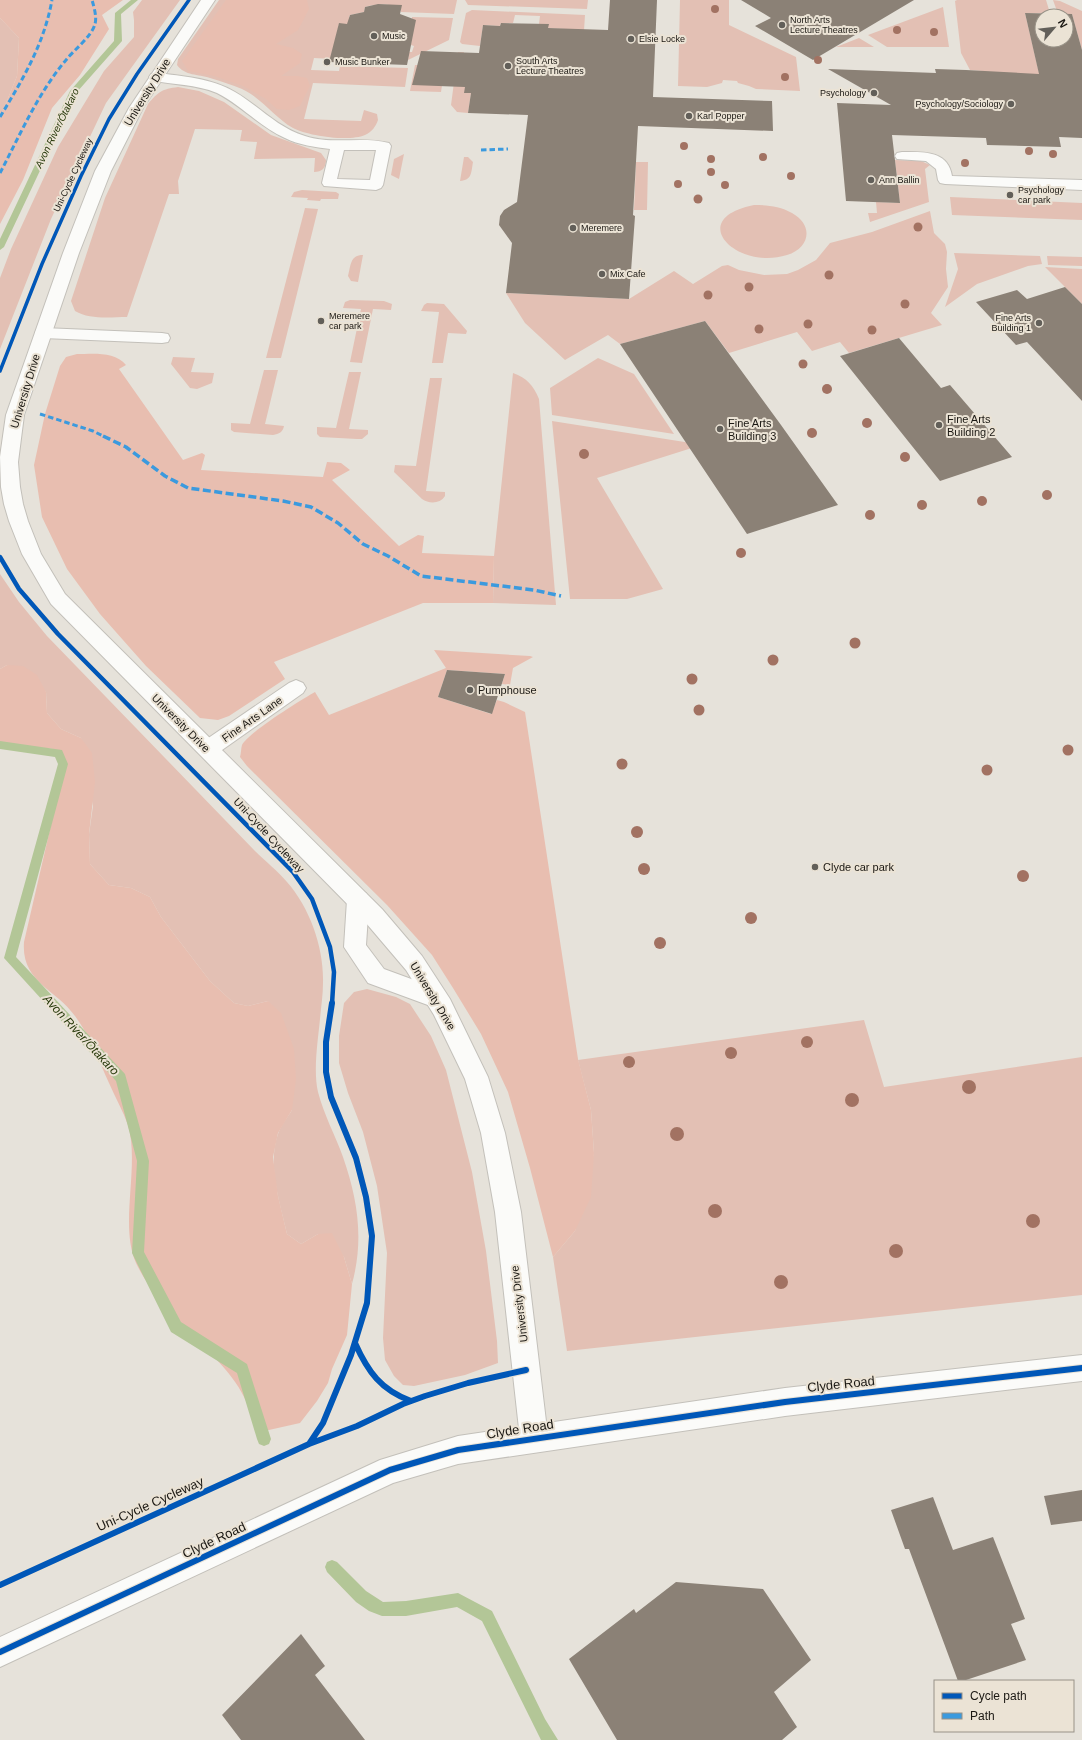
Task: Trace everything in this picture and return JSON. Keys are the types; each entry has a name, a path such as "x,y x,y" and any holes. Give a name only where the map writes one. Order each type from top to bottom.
{"street":[{"name":"University Drive","path":"208,0 136,108 103,171 80,228 15,415 10,446 9,470 12,498 19,522 41,573 58,599 374,916 414,963 436,998 476,1077 493,1134 508,1212 534,1438"},
{"name":"Clyde Road","path":"0,1652 390,1470 458,1450 785,1402 1082,1368"}],"lane":[{"path":"156,77 209,85 229,94 291,136 311,142 338,144"},
{"path":"902,156 930,157 943,167 945,180 1082,185"},
{"path":"43,333 162,338"},
{"name":"Fine Arts Lane","path":"208,749 296,688"},
{"path":"358,900 355,947 372,972 376,976 436,998"}],"shaded area":[{"path":"0,0 123,0 102,15 109,29 80,75 52,108 23,180 0,224 0,118 17,76 19,38 0,18"},
{"path":"142,0 180,0 106,103 51,219 0,349 0,278 11,249 58,147 104,71 134,37 133,12"},
{"path":"219,0 457,0 454,14 401,12 401,9 397,7 379,4 365,7 364,12 350,15 349,17 357,21 357,24 339,24 331,59 314,58 311,70 339,71 340,66 408,68 405,87 313,83 304,119 361,121 364,110 377,114 378,120 370,132 358,137 339,138 318,136 293,128 286,124 256,98 242,89 214,79 188,73 180,69 177,65 178,59"},
{"path":"226,0 307,0 309,9 298,30 276,44 293,48 302,54 300,63 281,76 297,76 307,78 310,86 300,106 289,110 277,109 266,99 243,86 214,76 188,71 182,61"},
{"path":"465,0 588,0 587,9 468,5"},
{"path":"680,0 729,0 729,25 796,57 800,91 756,89 738,83 737,81 723,80 722,83 707,87 678,86"},
{"path":"1046,0 1048,8 1034,8 1034,13 1025,13 1043,90 986,88 983,71 970,70 961,53 955,1"},
{"path":"1053,0 1060,1 1082,11 1082,50 1074,21 1074,8 1056,8"},
{"path":"943,7 949,47 887,47 868,35"},
{"path":"472,10 585,15 583,46 564,29 548,28 548,24 539,24 540,16 515,15 513,23 501,23 500,26 483,25 480,46 462,44 460,42 466,13"},
{"path":"412,17 453,18 449,40 408,60 409,52 412,52 414,46 411,45"},
{"path":"0,18 19,38 17,76 0,118"},
{"path":"859,38 874,47 836,47"},
{"path":"458,52 464,52 461,72 471,93 468,113 457,112 451,105"},
{"path":"415,65 421,65 443,79 441,92 410,91"},
{"path":"178,87 199,91 224,102 271,135 321,153 326,160 325,165 323,169 314,172 315,158 254,159 257,142 240,141 242,130 195,129 178,181 179,194 169,194 127,317 94,317 81,314 75,311 71,301 105,198 148,104 161,92"},
{"path":"537,152 627,156 636,162 523,157"},
{"path":"404,154 399,179 391,175 394,159"},
{"path":"464,157 468,157 473,162 472,169 467,179 460,181"},
{"path":"895,160 921,161 930,165 925,169 929,202 870,222 868,213 877,213 876,202 900,203"},
{"path":"636,162 648,162 647,210 634,210"},
{"path":"302,190 336,192 339,194 338,199 321,199 320,201 307,200 308,198 291,197 294,192"},
{"path":"950,197 1082,203 1082,220 952,215"},
{"path":"754,205 778,207 799,218 804,224 806,230 806,236 801,247 795,252 787,255 768,258 751,256 736,250 726,241 720,231 723,221 733,212"},
{"path":"305,208 318,209 281,358 266,358"},
{"path":"930,211 934,233 945,244 947,252 946,269 948,287 931,313 942,325 849,353 840,342 812,351 797,332 729,353 705,321 620,344 608,335 565,360 525,323 506,293 629,299 674,271 693,284 722,266 728,265 739,270 764,275 787,274 816,260 830,243 872,232"},
{"path":"954,253 1040,256 1042,264 1028,266 977,284 945,307 958,269"},
{"path":"359,255 363,255 358,282 351,281 348,276 352,261"},
{"path":"1047,256 1082,257 1082,266 1048,265"},
{"path":"1045,267 1082,269 1082,304"},
{"path":"350,300 384,301 392,304 391,310 373,309 362,363 350,362 361,309 343,308 345,302"},
{"path":"427,303 444,304 467,331 466,334 448,333 443,363 432,363 439,312 421,311"},
{"path":"77,354 110,355 116,357 126,365 119,369 183,460 202,453 205,455 201,470 323,477 327,462 341,463 350,470 332,480 399,546 418,535 424,536 422,553 494,556 493,603 423,603 274,662 285,679 229,716 218,720 200,718 146,666 100,614 67,569 42,517 34,465 45,414 60,366 66,357"},
{"path":"173,357 195,358 191,372 214,373 212,383 197,389 190,388 171,364"},
{"path":"598,358 634,374 674,434 552,415 550,388"},
{"path":"264,370 278,370 265,424 284,426 283,430 273,435 234,432 231,430 231,423 250,424"},
{"path":"349,372 361,372 349,429 368,430 368,434 362,439 320,437 317,434 317,427 336,428"},
{"path":"513,373 522,377 529,383 539,399 556,605 493,603 494,556"},
{"path":"430,378 442,378 426,491 445,492 443,499 437,502 428,502 422,499 394,472 395,465 416,466"},
{"path":"552,421 691,443 695,447 597,478 663,589 627,599 570,599"},
{"path":"0,574 19,602 47,636 255,851 276,870 295,892 309,916 318,943 323,970 323,992 316,1056 318,1092 323,1109 340,1149 348,1173 356,1204 358,1220 358,1252 352,1284 344,1257 318,1234 301,1244 287,1234 278,1197 274,1171 274,1158 278,1134 292,1110 268,1001 248,1006 234,1003 210,981 161,917 150,897 131,888 109,885 90,864 89,834 93,806 81,738 61,729 47,713 46,692 7,665 0,669"},
{"path":"434,650 533,657 513,668 510,685 502,684 505,674 447,670 438,697 491,714 497,700 525,712 578,1059 591,1110 594,1153 591,1197 575,1231 553,1257 530,1168 508,1092 481,1034 453,988 432,955 387,905 247,766 240,757 242,745 254,732 315,692 329,715 446,668"},
{"path":"7,665 23,666 37,675 46,692 47,713 61,729 81,738 92,753 95,782 89,834 90,864 109,885 131,888 150,897 161,917 210,981 234,1003 248,1006 268,1001 281,1013 294,1049 296,1079 292,1110 278,1133 273,1157 278,1196 287,1234 301,1244 318,1234 332,1233 344,1257 352,1284 347,1335 332,1369 328,1383 317,1401 300,1423 260,1432 242,1392 232,1378 207,1348 162,1302 152,1290 136,1263 131,1248 129,1231 132,1159 128,1125 85,1032 75,1016 67,1007 34,976 28,967 25,956 24,942 66,760 59,751 53,749 0,743 0,669"},
{"path":"367,989 396,997 410,1004 431,1036 446,1070 472,1172 486,1251 497,1341 498,1363 465,1375 414,1386 403,1385 394,1376 385,1360 383,1338 387,1253 377,1186 363,1132 348,1093 339,1063 339,1036 344,1003 354,992"},
{"path":"864,1020 884,1087 1082,1057 1082,1295 567,1351 553,1257 575,1231 594,1153 591,1110 578,1060"}],"building":[{"path":"610,0 657,0 653,97 772,101 773,131 638,126 633,215 635,216 629,299 506,293 512,243 499,225 500,216 504,210 517,202 528,115 468,113 471,93 464,93 465,87 412,85 421,51 479,53 483,25 500,26 501,23 549,24 548,28 608,30"},
{"name":"North Arts Lecture Theatres","path":"741,0 914,0 813,60 755,26 771,18"},
{"name":"Music","path":"378,4 402,5 400,14 416,20 407,65 329,62 339,23 347,24 350,15 364,12 365,7"},
{"path":"1025,13 1034,13 1034,48 1074,48 1074,21 1082,50 1082,138 1059,137 1061,147 987,145 986,138 892,135 900,203 846,201 837,103 891,105 828,69 936,73 935,69 1039,74"},
{"name":"Fine Arts Building 1","path":"1065,287 1082,304 1082,401 1027,342 1016,345 976,302 1017,290 1027,299"},
{"name":"Fine Arts Building 3","path":"705,321 838,505 747,534 620,344"},
{"name":"Fine Arts Building 2","path":"899,338 941,388 950,385 1012,457 940,481 840,356"},
{"name":"Pumphouse","path":"447,670 505,674 492,714 438,697"},
{"path":"1082,1490 1082,1521 1051,1525 1044,1496"},
{"path":"933,1497 953,1550 993,1537 1025,1619 1011,1624 1026,1660 966,1680 958,1680 909,1549 905,1549 891,1510"},
{"path":"676,1582 763,1589 811,1660 774,1692 797,1727 782,1740 617,1740 569,1659 634,1609 636,1613"},
{"path":"301,1634 325,1666 315,1675 365,1740 241,1740 222,1715"}],"waterway":[{"name":"Avon River/Ōtakaro","path":"0,247 74,91 118,41 118,13 135,0"},
{"name":"Avon River/Ōtakaro","path":"0,745 58,753 63,764 10,958 121,1078 143,1161 138,1253 176,1327 242,1369 264,1439"},
{"name":"Avon River/Ōtakaro","path":"332,1567 361,1596 374,1606 382,1609 396,1610 458,1600 487,1616 540,1724 550,1740"}],"marked path":[{"path":"0,117 25,75 39,47 45,32 52,0"},
{"path":"0,173 42,93 65,61 91,32 95,24 95,13 92,0"},
{"path":"481,150 508,149"},
{"path":"40,414 93,431 126,447 165,476 188,488 283,501 311,507 338,523 363,544 388,556 421,576 534,590 561,596"}],"cycle path":[{"name":"Uni-Cycle Cycleway","path":"0,371 42,264 81,176 109,119 137,74 189,0"},
{"name":"Uni-Cycle Cycleway","path":"0,557 19,589 58,634 293,872 312,899 330,947 334,972 332,1004 326,1042 326,1072 331,1097 356,1158 366,1197 372,1236 367,1303 351,1355 323,1423 309,1444"},
{"path":"355,1343 366,1364 381,1384 394,1394 411,1401"},
{"path":"0,1652 390,1470 458,1450 785,1402 1082,1368"},
{"name":"Uni-Cycle Cycleway","path":"0,1585 309,1444 357,1426 403,1404 453,1387 526,1370"}],"place":[{"name":"North Arts Lecture Theatres","path":"782,25"},
{"name":"Music","path":"374,36"},
{"name":"Elsie Locke","path":"631,39"},
{"name":"Music Bunker","path":"327,62"},
{"name":"South Arts Lecture Theatres","path":"508,66"},
{"name":"Psychology","path":"874,93"},
{"name":"Psychology/Sociology","path":"1011,104"},
{"name":"Karl Popper","path":"689,116"},
{"name":"Ann Ballin","path":"871,180"},
{"name":"Psychology car park","path":"1010,195"},
{"name":"Meremere","path":"573,228"},
{"name":"Mix Cafe","path":"602,274"},
{"name":"Meremere car park","path":"321,321"},
{"name":"Fine Arts Building 1","path":"1039,323"},
{"name":"Fine Arts Building 2","path":"939,425"},
{"name":"Fine Arts Building 3","path":"720,429"},
{"name":"Pumphouse","path":"470,690"},
{"name":"Clyde car park","path":"815,867"}]}
